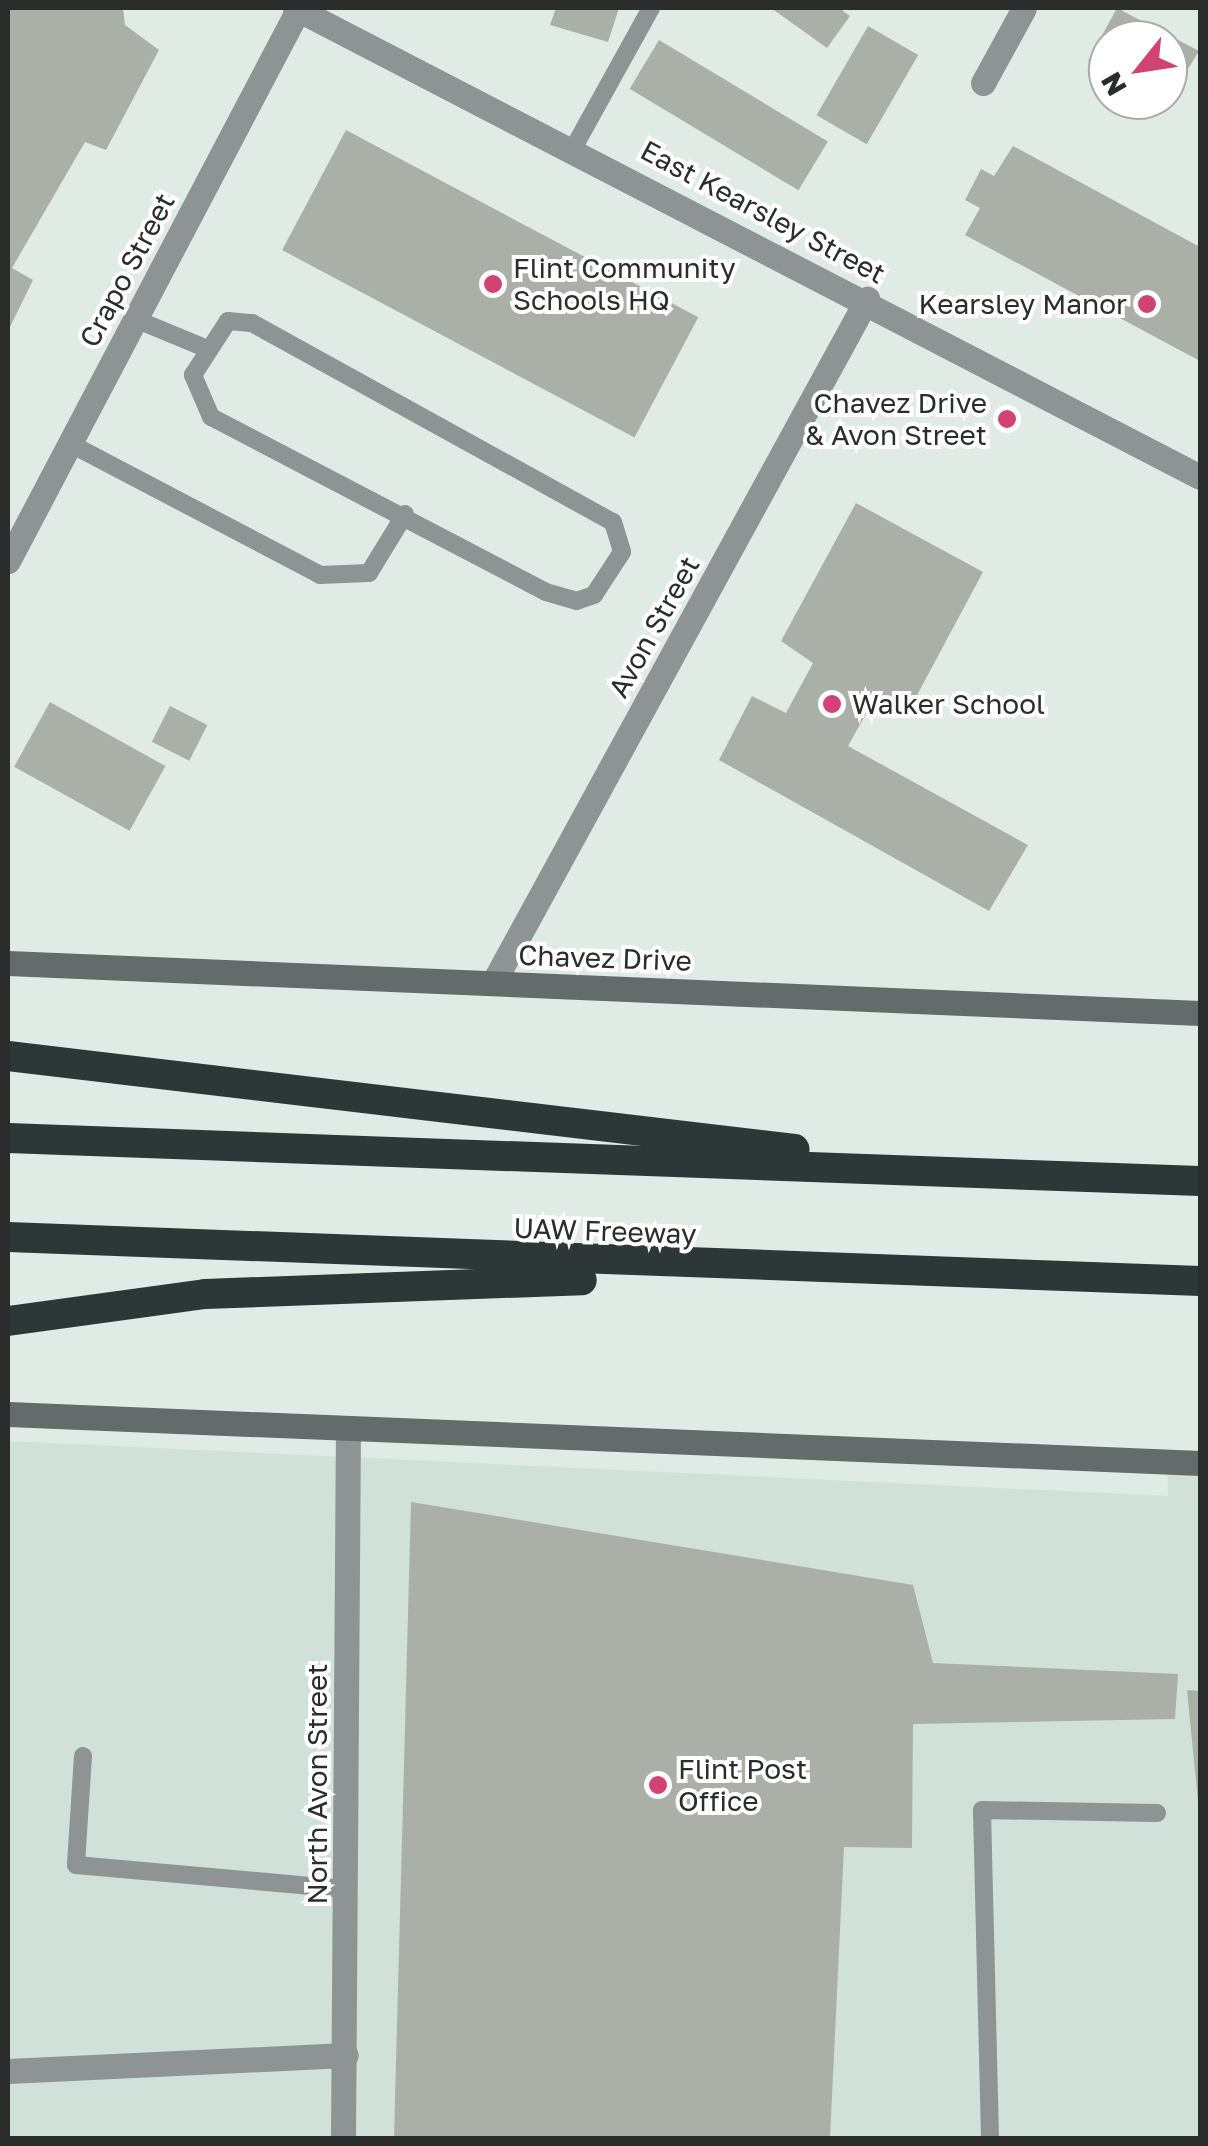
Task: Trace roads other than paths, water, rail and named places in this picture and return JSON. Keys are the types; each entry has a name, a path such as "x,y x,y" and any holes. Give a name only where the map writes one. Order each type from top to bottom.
{"highway":[{"path":"8,1056 982,1173"},
{"path":"8,1138 1200,1181"},
{"name":"UAW Freeway","path":"8,1237 808,1272 1200,1280"},
{"path":"8,1320 205,1294 808,1272"}],"main road":[{"name":"Chavez Drive","path":"8,962 1200,1013"},
{"path":"8,1414 1200,1463"}],"street":[{"name":"East Kearsley Street","path":"297,8 866,299 1200,478"},
{"name":"Crapo Street","path":"9,554 297,8"},
{"path":"983,83 1024,8"},
{"name":"Avon Street","path":"493,983 866,299"},
{"name":"North Avon Street","path":"343,2138 348,1430"},
{"path":"8,2071 346,2055"}],"lane":[{"path":"574,148 651,8"},
{"path":"135,319 204,347"},
{"path":"228,321 252,323 613,522 622,552 594,594 578,601 210,417 193,376 204,347 228,321"},
{"path":"69,443 320,576 369,573 405,514"},
{"path":"83,1756 76,1865 346,1890"},
{"path":"990,2138 982,1810 1157,1813"}],"place":[{"name":"Flint Community Schools HQ","path":"493,284"},
{"name":"Kearsley Manor","path":"1147,304"},
{"name":"Chavez Drive & Avon Street","path":"1007,419"},
{"name":"Walker School","path":"832,704"},
{"name":"Flint Post Office","path":"658,1785"}]}
